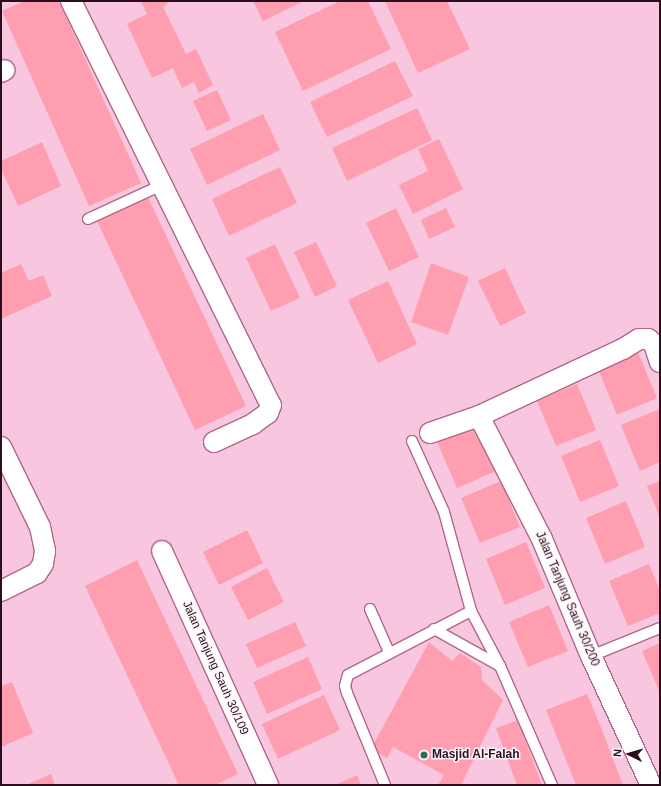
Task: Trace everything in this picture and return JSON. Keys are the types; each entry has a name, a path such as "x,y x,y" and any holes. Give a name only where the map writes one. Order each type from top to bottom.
{"street":[{"path":"71,1 271,405 268,413 253,424 214,442"},
{"path":"430,433 479,416 624,349 639,339 648,339 654,344 660,362"},
{"name":"Jalan Tanjung Sauh 30/200","path":"479,416 542,539 591,656 651,785"},
{"path":"1,447 40,527 45,551 43,564 37,573 1,591"},
{"name":"Jalan Tanjung Sauh 30/109","path":"162,550 268,785"}],"lane":[{"path":"88,219 162,185"},
{"path":"412,441 444,512 471,612 500,666 552,785"},
{"path":"370,610 389,652"},
{"path":"385,785 345,686 352,671 434,629 471,612"},
{"path":"591,656 660,628"},
{"path":"434,629 500,666"}],"building":[{"path":"24,1 59,1 141,183 89,206 2,11"},
{"path":"141,1 170,1 163,7 186,54 196,49 213,85 199,93 194,82 182,88 173,68 152,78 127,24 147,14"},
{"path":"253,1 302,1 302,2 263,21"},
{"path":"340,1 368,1 391,49 303,91 275,32"},
{"path":"385,1 447,1 470,49 418,73"},
{"path":"395,61 413,96 327,137 310,102"},
{"path":"217,90 231,120 207,131 193,101"},
{"path":"417,108 432,140 347,181 332,148"},
{"path":"263,114 280,150 207,185 190,149"},
{"path":"439,139 463,189 413,214 399,185 428,171 418,149"},
{"path":"42,142 61,186 18,206 1,169 1,161"},
{"path":"280,167 297,203 229,236 212,199"},
{"path":"148,197 246,406 195,430 97,221"},
{"path":"396,208 419,257 389,271 366,223"},
{"path":"446,208 455,227 429,239 421,220"},
{"path":"316,242 337,286 315,297 294,252"},
{"path":"275,244 300,298 271,311 246,258"},
{"path":"431,263 469,277 448,335 411,322"},
{"path":"21,264 29,281 43,275 52,296 1,319 1,273"},
{"path":"505,268 526,313 500,326 478,281"},
{"path":"388,281 417,344 378,363 348,300"},
{"path":"638,352 657,398 617,415 598,369"},
{"path":"577,384 596,430 556,446 537,401"},
{"path":"660,409 660,462 640,471 621,425"},
{"path":"477,425 496,471 457,488 437,442"},
{"path":"600,440 619,486 580,502 561,456"},
{"path":"501,481 520,527 480,543 461,498"},
{"path":"660,481 660,518 647,486"},
{"path":"626,501 645,547 605,564 586,518"},
{"path":"247,530 263,563 219,585 203,552"},
{"path":"526,542 545,588 505,605 486,559"},
{"path":"137,560 238,774 215,785 179,785 85,586"},
{"path":"649,564 660,591 660,613 628,626 609,581"},
{"path":"267,568 284,602 248,620 231,587"},
{"path":"549,605 568,651 528,667 509,622"},
{"path":"295,622 306,646 257,668 246,644"},
{"path":"429,642 452,661 460,653 481,667 482,680 503,700 461,785 438,785 444,775 393,747 387,758 371,749"},
{"path":"660,643 660,693 642,651"},
{"path":"308,657 322,689 267,714 253,682"},
{"path":"12,682 33,733 1,747 1,686"},
{"path":"587,694 623,785 576,785 546,710"},
{"path":"324,695 340,730 278,759 262,724"},
{"path":"518,720 542,785 517,785 496,728"},
{"path":"51,774 55,785 26,785"},
{"path":"357,775 361,785 335,785"}],"place":[{"name":"Masjid Al-Falah","path":"424,755"}]}
